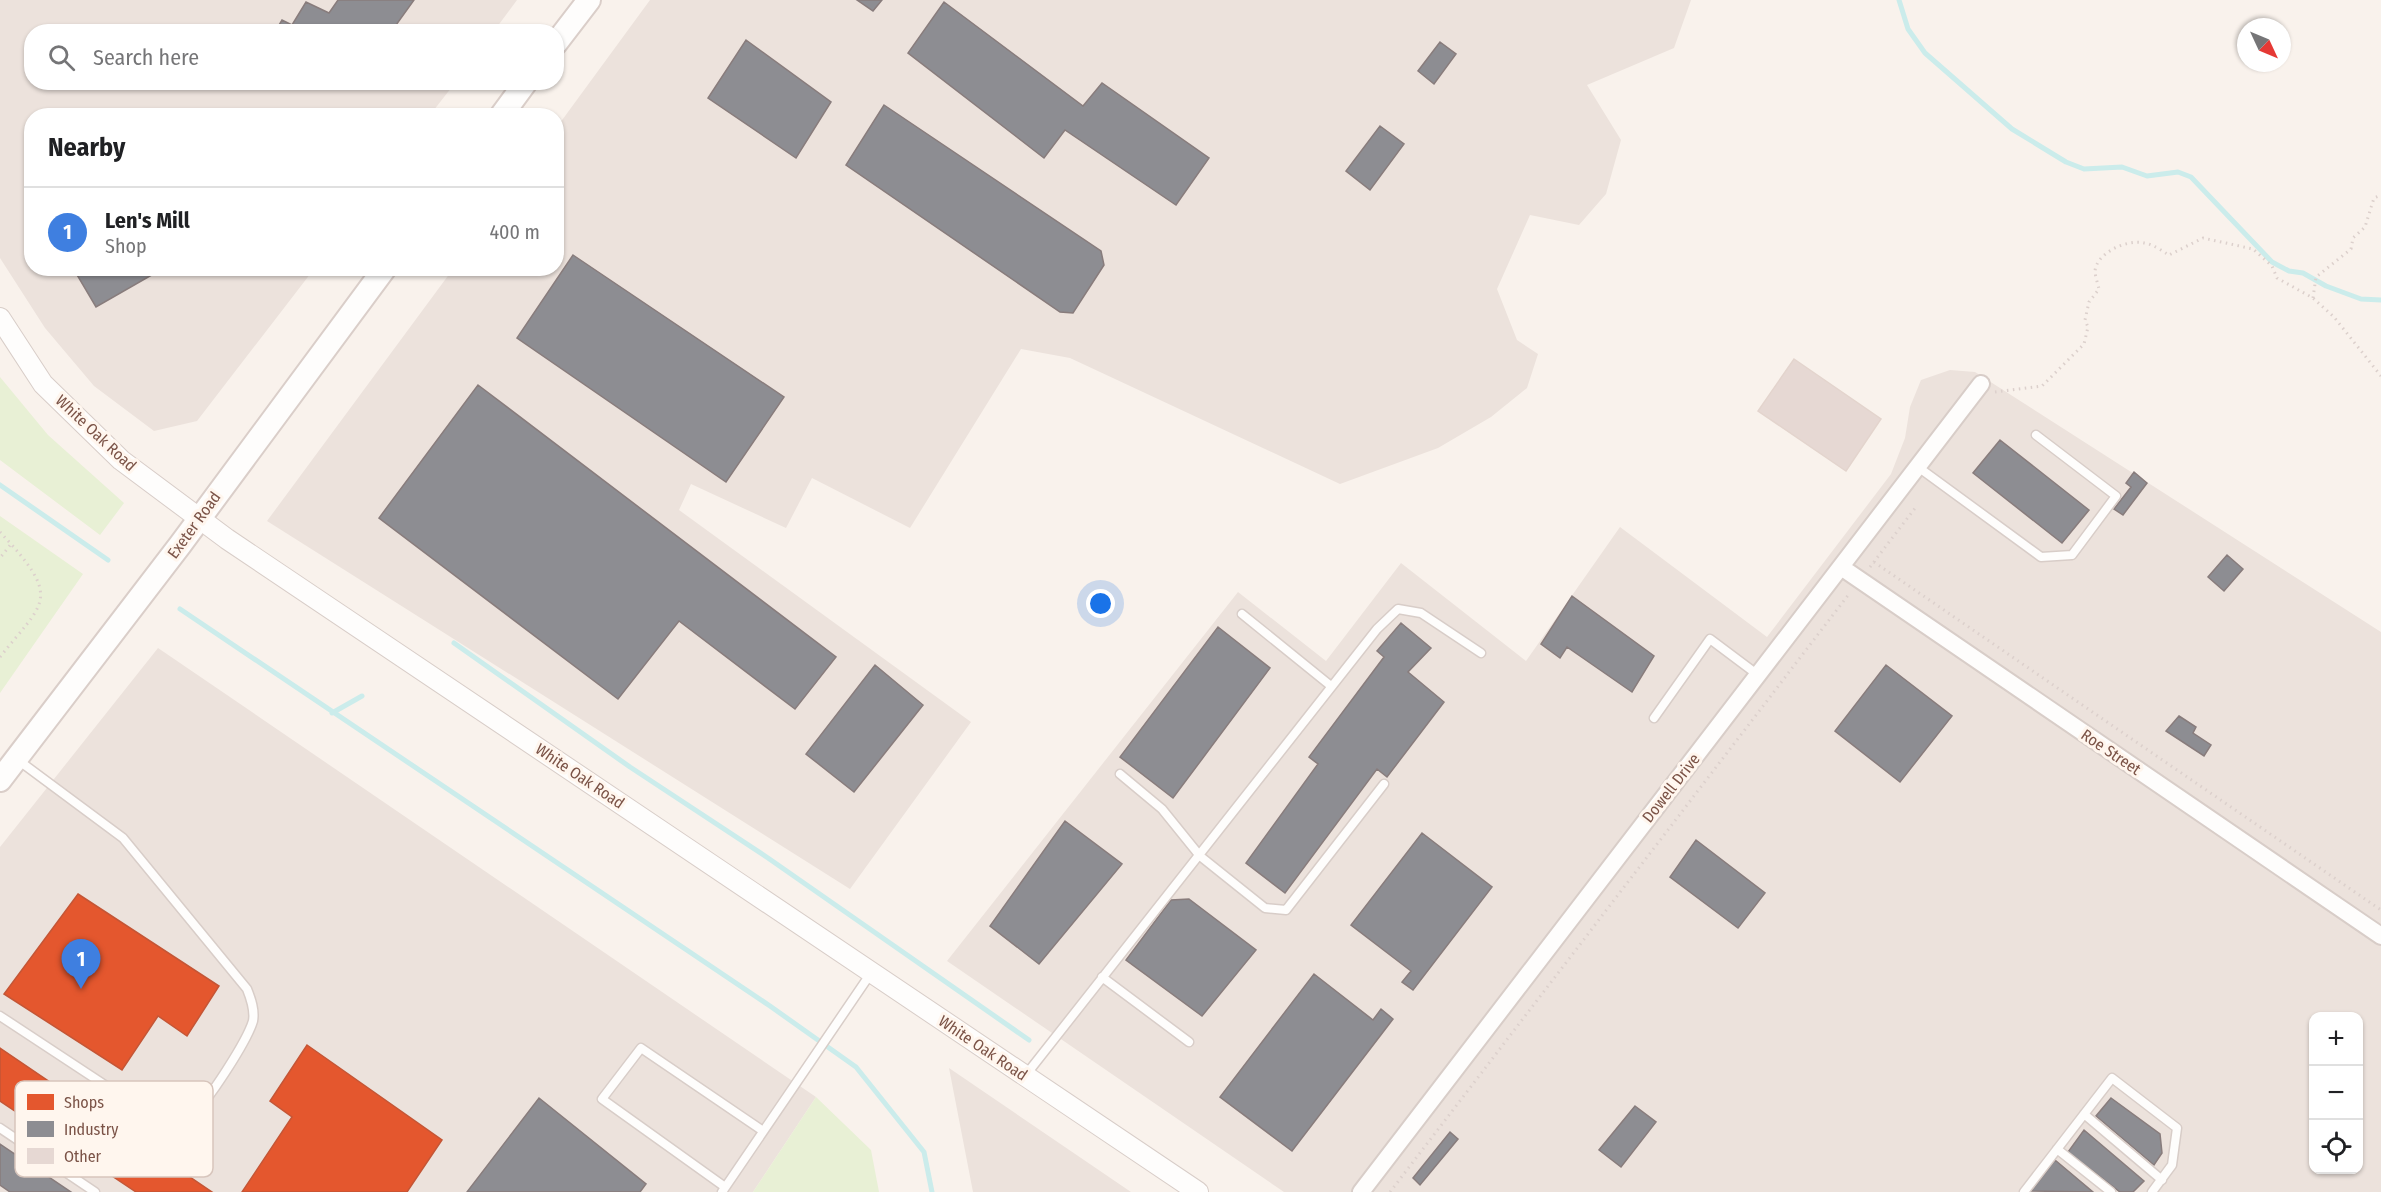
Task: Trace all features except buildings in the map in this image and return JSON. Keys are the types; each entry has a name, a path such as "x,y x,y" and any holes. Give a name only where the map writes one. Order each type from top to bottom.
{"main road":[{"path":"564,33 589,0"},
{"path":"507,108 520,90"},
{"name":"Exeter Road","path":"0,780 200,518 379,276"}],"street":[{"name":"White Oak Road","path":"0,318 43,384 121,460 200,518 287,580 1198,1192"},
{"name":"Dowell Drive","path":"1361,1192 1977,390"},
{"name":"Roe Street","path":"1841,567 2381,936"}],"lane":[{"path":"1918,467 2042,557 2072,555 2116,496 2036,435"},
{"path":"1025,1076 1200,856 1331,686 1377,629 1398,609 1421,613 1480,654"},
{"path":"1242,614 1331,686"},
{"path":"1654,718 1710,639 1758,675"},
{"path":"16,759 123,838 247,989 253,1007 253,1020 246,1036 213,1088"},
{"path":"1119,774 1162,809 1200,856 1265,908 1286,910 1384,784"},
{"path":"763,1131 641,1048 602,1099 723,1190 871,973"},
{"path":"1102,977 1189,1042"},
{"path":"0,1016 99,1081"},
{"path":"2024,1192 2112,1078 2177,1128 2172,1165 2152,1192"},
{"path":"2084,1114 2162,1180"},
{"path":"0,1128 15,1138"},
{"path":"2057,1149 2111,1192"},
{"path":"73,1177 95,1192"}],"path":[{"path":"2313,298 2316,277 2351,249 2352,238 2365,227 2374,198 2381,195"},
{"path":"1977,390 2042,386 2084,344 2088,327 2085,321 2089,302 2099,289 2095,271 2100,259 2116,248 2134,242 2145,243 2169,255 2203,238 2253,249 2272,266 2277,278 2313,298 2334,317 2381,375"},
{"path":"1389,1192 1916,507"},
{"path":"0,532 40,581 43,597 33,616 0,657"},
{"path":"0,558 11,543"},
{"path":"1874,562 2381,910"}],"shaded area":[{"path":"0,0 517,0 499,24 24,24 24,90 450,90 435,108 24,108 24,276 309,276 197,421 154,431 94,386 45,328 0,258"},
{"path":"650,0 1691,0 1674,48 1587,85 1621,140 1606,194 1579,225 1530,215 1497,289 1517,340 1538,354 1527,388 1491,417 1438,448 1340,484 1070,358 1021,349 910,528 812,478 786,528 691,484 679,510 971,722 850,889 267,521 448,276 564,276 564,117"},
{"path":"1950,370 1975,372 2381,632 2381,1192 1284,1192 947,961 1238,592 1326,661 1401,563 1526,661 1620,527 1767,637 1891,474 1905,438 1910,407 1921,380"},
{"path":"158,648 816,1097 753,1192 0,1192 0,847"},
{"path":"949,1068 1131,1192 973,1192"}],"green space":[{"path":"0,377 48,435 124,503 100,535 0,460"},
{"path":"0,516 83,574 0,693"},
{"path":"816,1097 871,1150 879,1192 753,1192"}],"waterway":[{"path":"1899,0 1908,29 1925,53 2012,129 2066,162 2084,169 2122,167 2147,176 2178,172 2191,177 2272,262 2361,299 2381,300"},
{"path":"0,485 108,560"},
{"path":"180,609 770,1006 856,1067 924,1152 932,1192"},
{"path":"454,643 630,767 768,858 1029,1040"},
{"path":"332,713 362,696"}],"place":[{"name":"Len's Mill","path":"81,989"}]}
